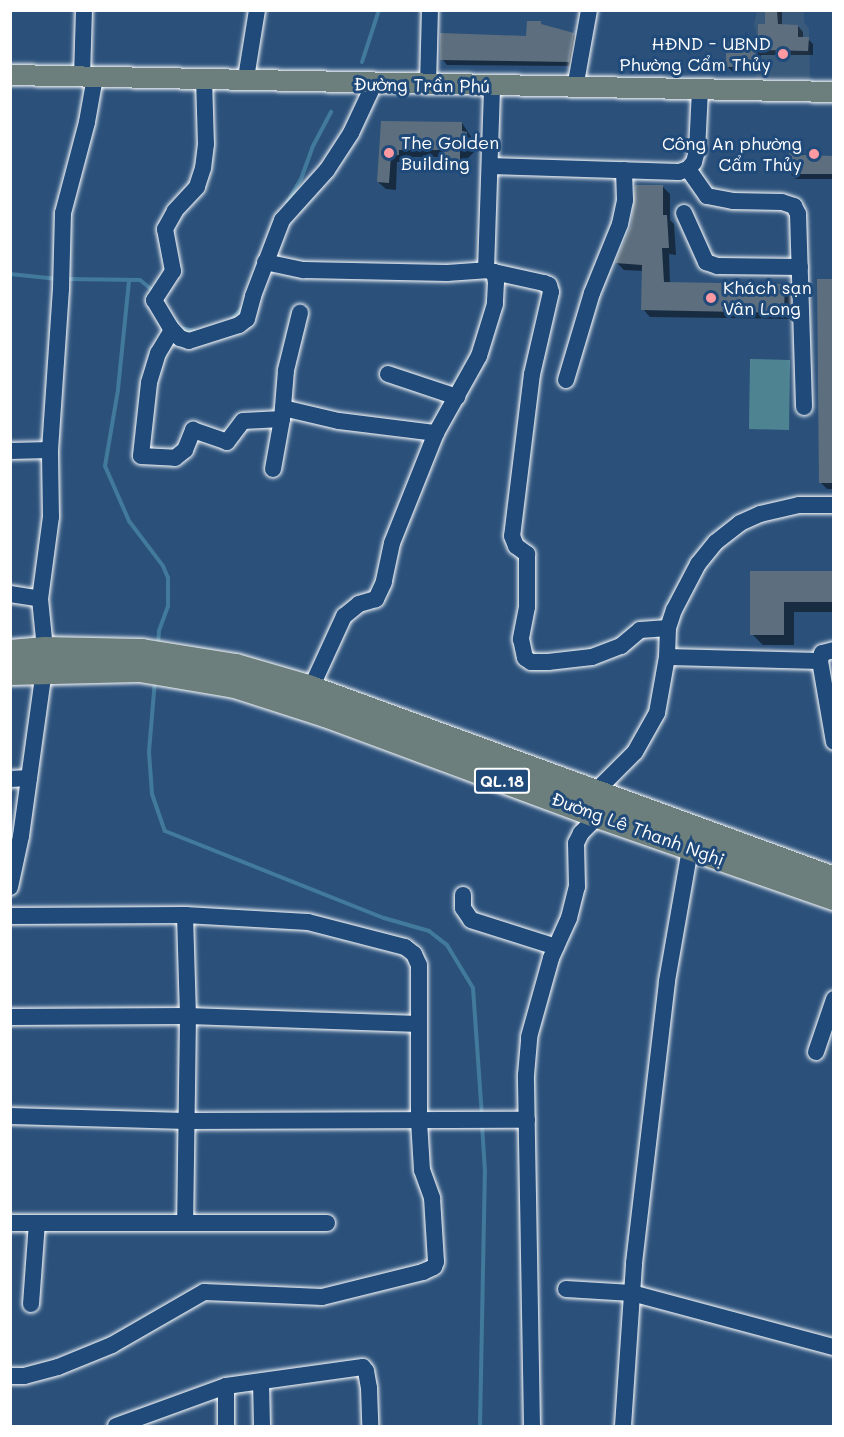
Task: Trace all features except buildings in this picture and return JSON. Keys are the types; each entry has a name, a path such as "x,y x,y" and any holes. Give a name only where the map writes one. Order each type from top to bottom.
{"highway":[{"name":"QL.18","path":"10,652 44,660 141,661 170,664"},
{"name":"QL.18","path":"10,673 44,660"},
{"name":"Đường Lê Thanh Nghị","path":"170,664 236,666 311,688 429,743 598,816 834,898"},
{"name":"Đường Lê Thanh Nghị","path":"170,664 325,715 596,791 834,879"}],"main road":[{"name":"Đường Trần Phú","path":"10,75 246,78 374,84 834,92"}],"street":[{"path":"10,887 44,660 40,599 51,517 50,450 63,213 87,122 89,77 84,10"},
{"path":"246,78 257,10"},
{"path":"428,85 430,10"},
{"path":"574,88 589,10"},
{"path":"204,78 206,144 203,168 197,187 175,211 165,229 166,246 173,272 156,296 172,330 180,338 189,341 239,325 247,319 265,262 282,220 327,170 351,133 374,84"},
{"path":"311,688 344,616 359,604 376,600 393,543 436,433 479,356 495,304 490,271 492,86"},
{"path":"490,166 679,172 688,169 694,162 697,151 700,90"},
{"path":"688,169 707,196 733,201 782,202 794,206 798,214 804,407"},
{"path":"566,380 592,293 620,224 625,200 624,170"},
{"path":"684,213 706,262 717,266 800,267"},
{"path":"265,262 304,270 447,273 490,271 549,285 551,292 532,374 512,536 516,546 527,554 527,607 521,639 525,658 531,662 548,662 592,657 621,646 640,630 668,628"},
{"path":"273,469 286,370 300,314"},
{"path":"172,330 158,353 149,382 141,456 175,458 185,450 193,430 227,442 243,421 282,414 436,433"},
{"path":"388,374 457,397"},
{"path":"10,451 50,450"},
{"path":"596,791 635,752 657,713 667,657 668,628 674,610 698,564 716,542 740,523 760,514 800,505 834,505"},
{"path":"10,594 40,599"},
{"path":"834,650 822,653 820,661 834,742"},
{"path":"667,657 820,661"},
{"path":"10,779 28,778"},
{"path":"532,1426 520,1120 529,1037 556,947 569,918 577,887 576,843 581,833 598,816"},
{"path":"623,1426 632,1293 668,981 690,849"},
{"path":"463,895 463,908 471,920 556,947"},
{"path":"10,916 185,915 308,922 405,946 414,954 419,965 418,1121 422,1170 432,1198 436,1262 430,1269 322,1297 204,1292 112,1344 58,1367 24,1376 10,1376"},
{"path":"185,915 188,1016 185,1221"},
{"path":"816,1052 834,999"},
{"path":"10,1017 188,1016 419,1024"},
{"path":"10,1116 186,1121 520,1120"},
{"path":"31,1304 37,1222"},
{"path":"10,1223 327,1222"},
{"path":"566,1289 632,1293 834,1347"},
{"path":"116,1426 226,1386 363,1367 369,1388 370,1426"},
{"path":"261,1382 262,1426"},
{"path":"226,1386 226,1426"}],"shaded area":[{"name":"HĐND - UBND Phường Cẩm Thủy","path":"757,11 804,11 804,22 809,29 810,78 756,79 754,24"}],"green space":[{"path":"750,359 790,360 789,430 749,429"}],"waterway":[{"path":"362,62 379,10"},
{"path":"287,203 301,179 312,148 331,112"},
{"path":"10,274 58,279"},
{"path":"65,279 140,280 155,292"},
{"path":"129,281 118,390 105,466 129,521 163,566 168,578 168,606 159,631 158,646"},
{"path":"231,320 242,308"},
{"path":"180,328 195,331"},
{"path":"155,680 149,752 152,794 165,831 384,918 429,931 447,945 473,988 482,1117"},
{"path":"480,1426 485,1172 482,1124"}],"place":[{"name":"HĐND - UBND Phường Cẩm Thủy","path":"783,54"},
{"name":"The Golden Building","path":"389,153"},
{"name":"Công An phường Cẩm Thủy","path":"814,154"},
{"name":"Khách sạn Vân Long","path":"711,298"}]}
